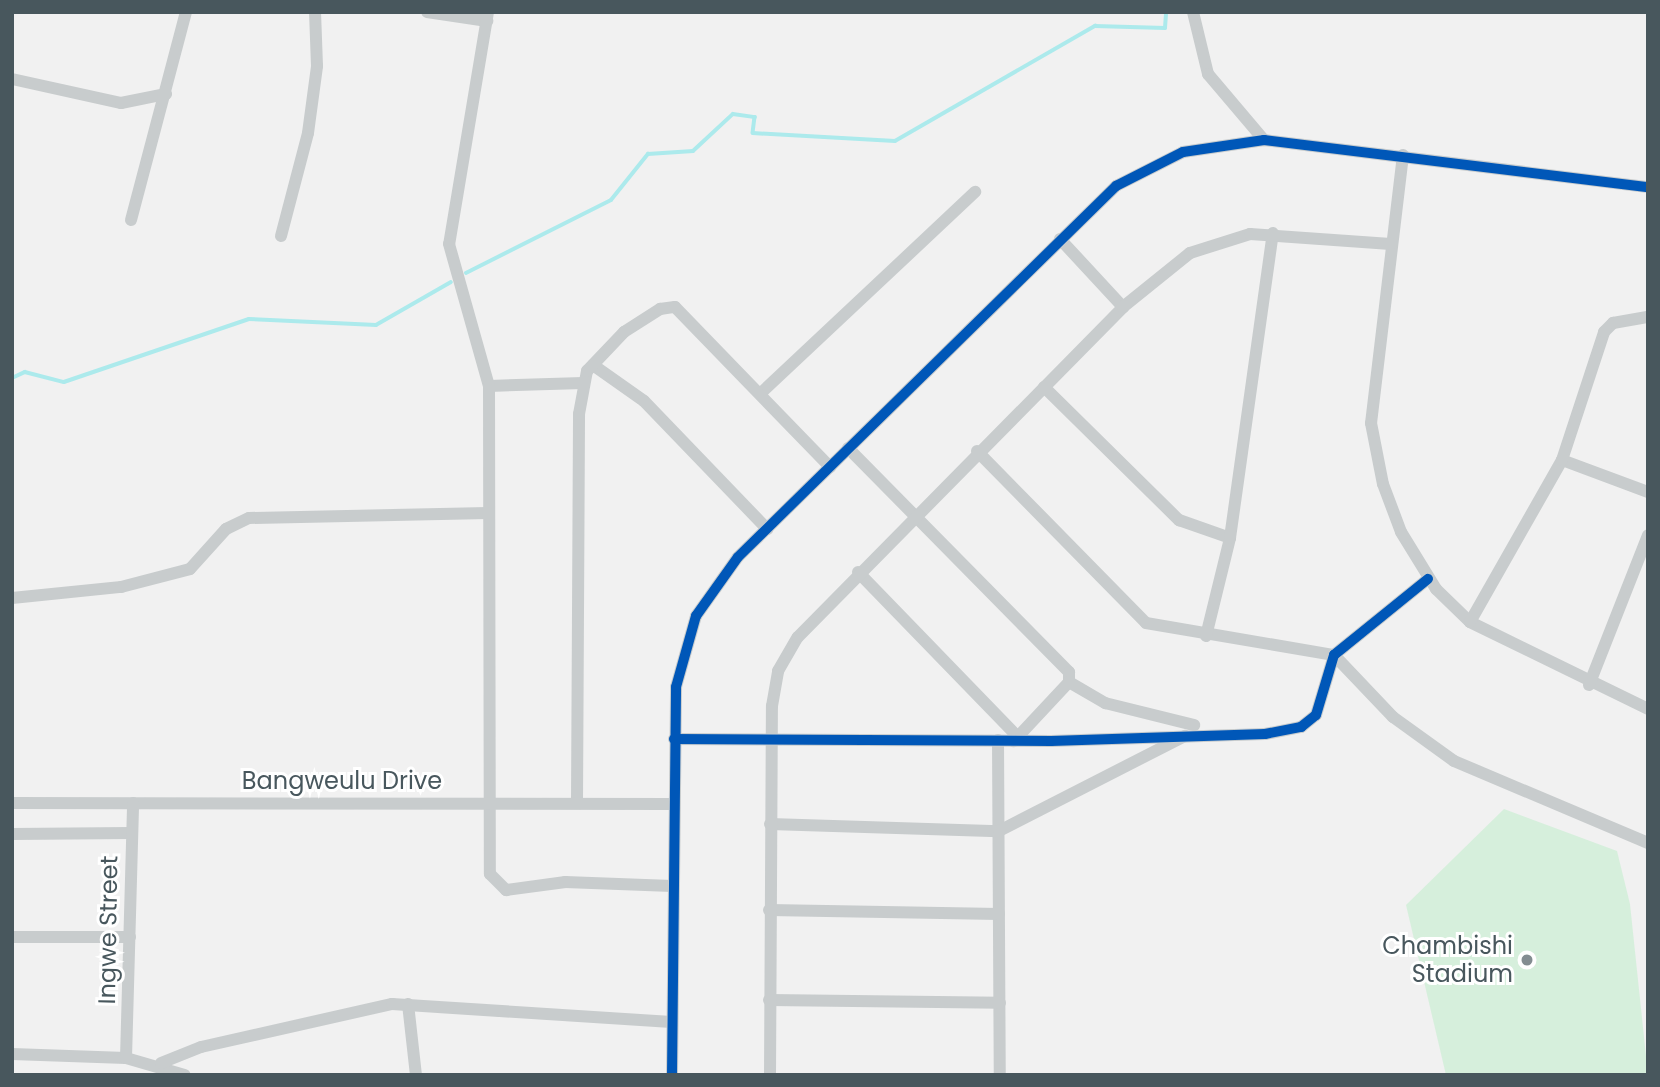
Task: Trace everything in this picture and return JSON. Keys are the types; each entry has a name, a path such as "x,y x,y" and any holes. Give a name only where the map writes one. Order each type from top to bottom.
{"street":[{"path":"131,220 186,12"},
{"path":"281,236 309,133 317,66 315,12"},
{"path":"427,12 487,17 449,244 489,386 491,874 506,890 565,882 672,886"},
{"path":"1193,12 1208,74 1264,140"},
{"path":"12,79 121,103 166,93"},
{"path":"672,1075 674,739 678,674 696,616 721,576 1116,186 1153,164 1206,146 1264,140 1648,187"},
{"path":"1403,155 1371,404 1372,442 1392,510 1428,579 1470,622 1589,685 1648,709"},
{"path":"761,393 975,192"},
{"path":"770,1075 771,738 774,688 785,655 858,572 915,513 1123,307 1208,243 1273,233 1391,244"},
{"path":"1206,636 1230,538 1273,233"},
{"path":"1060,239 1123,307"},
{"path":"577,802 583,383 593,365 624,332 660,309 675,307 830,467"},
{"path":"1470,622 1562,460 1604,332 1613,323 1648,317"},
{"path":"593,365 644,401 767,529"},
{"path":"489,386 583,383"},
{"path":"1044,387 1179,520 1230,538"},
{"path":"848,449 915,513 1069,672 1069,682 1016,739"},
{"path":"977,452 1146,623 1206,636 1334,655 1393,717 1454,761 1648,843"},
{"path":"1562,460 1648,492"},
{"path":"12,598 121,586 190,569 226,529 249,518 488,513"},
{"path":"1589,685 1648,534"},
{"path":"858,572 1016,739"},
{"path":"674,739 998,740 1301,727 1316,715 1334,655 1428,579"},
{"path":"1069,682 1105,703 1191,730"},
{"path":"771,824 999,831 1191,730"},
{"path":"998,740 999,1075"},
{"name":"Bangweulu Drive","path":"12,803 672,804"},
{"name":"Ingwe Street","path":"126,1058 132,803"},
{"path":"12,834 131,833"},
{"path":"769,910 999,914"},
{"path":"12,937 130,937"},
{"path":"769,1000 1000,1003"},
{"path":"161,1063 268,1031 408,1004 671,1022"},
{"path":"408,1004 416,1075"},
{"path":"12,1054 126,1058 161,1063 185,1075"}],"green space":[{"name":"Chambishi Stadium","path":"1504,809 1617,851 1630,904 1648,1075 1446,1075 1406,905"}],"waterway":[{"path":"466,273 611,200 648,154 693,151 733,114 755,117 753,133 895,141 1095,26 1165,28 1166,12"},
{"path":"12,378 25,372 64,382 249,319 376,325 451,282"}],"cycle path":[{"path":"672,1075 676,687 696,616 738,557 1116,186 1183,152 1264,140 1648,187"},
{"path":"674,739 1051,741 1265,734 1301,727 1316,715 1334,655 1428,579"}],"place":[{"name":"Chambishi Stadium","path":"1527,960"}]}
